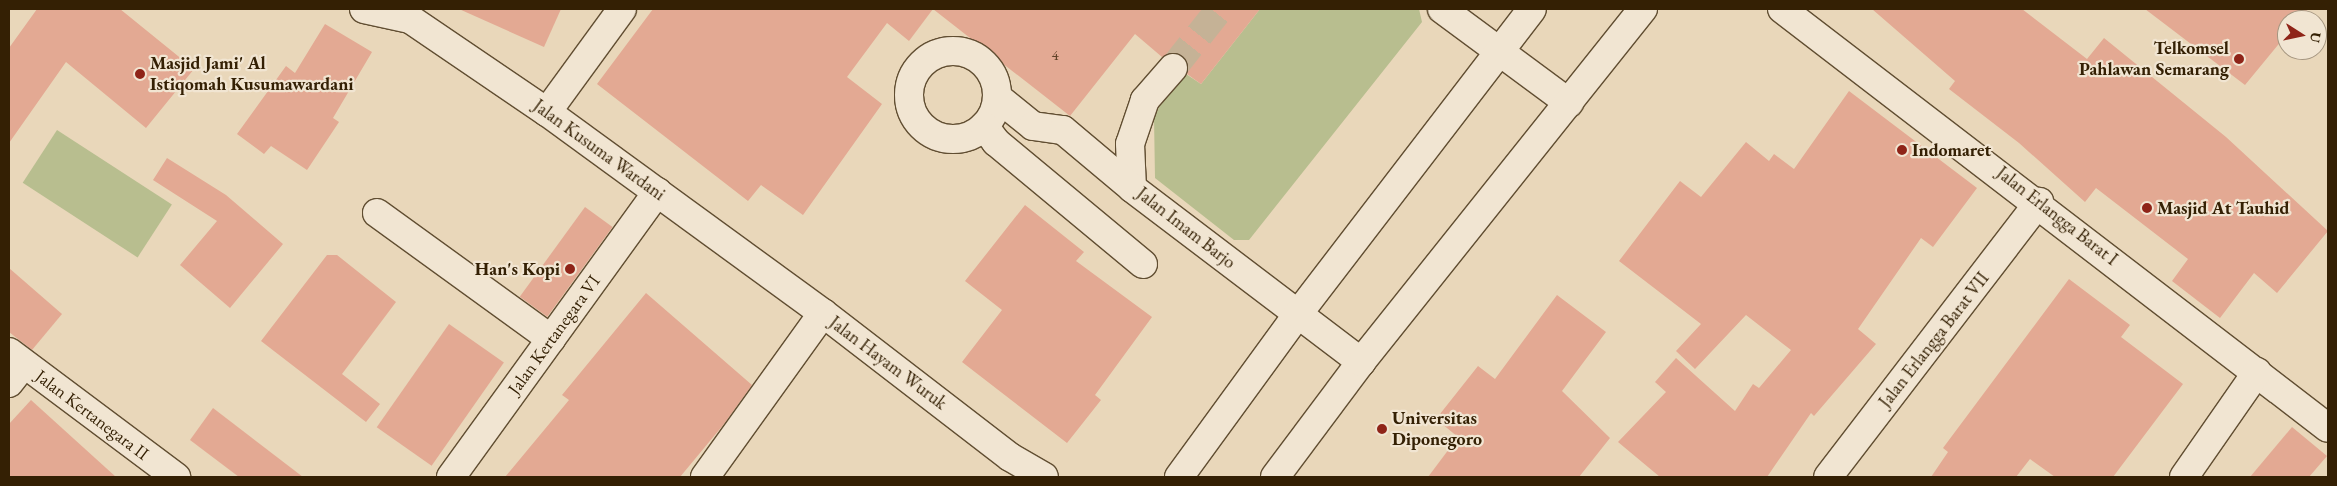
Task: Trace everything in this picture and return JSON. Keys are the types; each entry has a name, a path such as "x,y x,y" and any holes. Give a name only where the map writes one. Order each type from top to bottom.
{"street":[{"name":"Jalan Kusuma Wardani","path":"364,9 413,14 823,313"},
{"path":"547,112 622,9"},
{"path":"1442,9 1569,103"},
{"path":"1179,477 1298,314 1532,9"},
{"path":"1275,477 1361,362 1643,9"},
{"name":"Jalan Erlangga Barat I","path":"1782,9 2040,202 2328,428"},
{"path":"997,97 984,126 957,139 929,133 911,110 910,82 926,58 953,50 974,56 990,70 997,97 1033,126 1063,130 1132,188"},
{"name":"Jalan Imam Barjo","path":"1173,68 1145,100 1130,144 1132,188 1361,362"},
{"path":"984,126 996,142 1143,264"},
{"name":"Jalan Kertanegara VI","path":"451,477 657,192"},
{"name":"Jalan Erlangga Barat VII","path":"1828,477 2040,202"},
{"path":"377,213 551,339"},
{"name":"Jalan Hayam Wuruk","path":"705,477 823,313 1010,457 1044,477"},
{"name":"Jalan Kertanegara II","path":"14,366 176,477"},
{"path":"2184,477 2257,372"}],"green space":[{"path":"1260,9 1419,9 1422,22 1249,240 1234,240 1155,178 1154,118 1161,103 1186,74 1201,84"},
{"path":"57,130 172,205 138,257 23,183"}],"building":[{"path":"37,9 120,9 194,69 146,128 66,62 9,143 9,48"},
{"path":"459,9 561,9 544,47"},
{"path":"653,9 933,9 909,41 887,23 847,77 882,104 803,215 761,185 748,201 597,84"},
{"path":"933,9 1260,9 1201,84 1187,74 1188,63 1183,56 1176,53 1162,57 1135,34 1070,116"},
{"path":"1872,9 2022,9 2087,59 2104,38 2226,137 2328,231 2277,293 2254,273 2220,318 2172,281 2188,259 2096,188 2085,202 2019,143 1949,89 1955,81"},
{"name":"Telkomsel Pahlawan Semarang","path":"2145,9 2308,9 2277,10 2277,46 2245,85"},
{"path":"325,24 372,52 333,118 339,122 307,170 271,146 264,154 237,134 286,66 295,73"},
{"path":"1849,91 1977,188 1933,247 1921,238 1858,329 1876,344 1814,416 1811,413 1767,477 1660,477 1618,442 1666,392 1655,382 1676,358 1735,411 1753,384 1759,388 1791,350 1746,315 1695,369 1676,351 1701,324 1619,261 1680,181 1701,197 1746,142 1769,161 1774,154 1794,169"},
{"path":"167,158 226,195 283,244 230,308 180,265 217,221 153,180"},
{"path":"1025,205 1084,252 1076,261 1152,317 1095,395 1101,400 1067,443 962,362 1002,310 965,281"},
{"path":"585,207 613,227 547,317 520,297"},
{"path":"327,255 337,255 396,302 342,374 380,404 366,422 261,341"},
{"path":"9,268 62,314 32,350 9,332"},
{"path":"2069,279 2130,325 2121,337 2183,384 2113,477 2055,477 2030,459 2016,477 1931,477 1948,452 1943,448"},
{"path":"646,293 752,385 724,424 680,477 505,477 569,400 562,395"},
{"path":"1557,295 1606,332 1562,391 1610,438 1579,477 1428,477 1458,437 1436,419 1478,366 1495,379"},
{"path":"449,324 504,362 432,466 377,427"},
{"path":"31,400 116,477 9,477 9,424"},
{"path":"213,408 303,477 239,477 190,440"},
{"path":"2292,427 2327,456 2309,477 2250,477"}],"tunnel":[{"path":"1173,68 1220,9"}],"place":[{"name":"Telkomsel Pahlawan Semarang","path":"2239,59"},
{"name":"Masjid Jami' Al Istiqomah Kusumawardani","path":"140,74"},
{"name":"Indomaret","path":"1902,150"},
{"name":"Masjid At Tauhid","path":"2147,208"},
{"name":"Han's Kopi","path":"570,269"},
{"name":"Universitas Diponegoro","path":"1382,429"}]}
